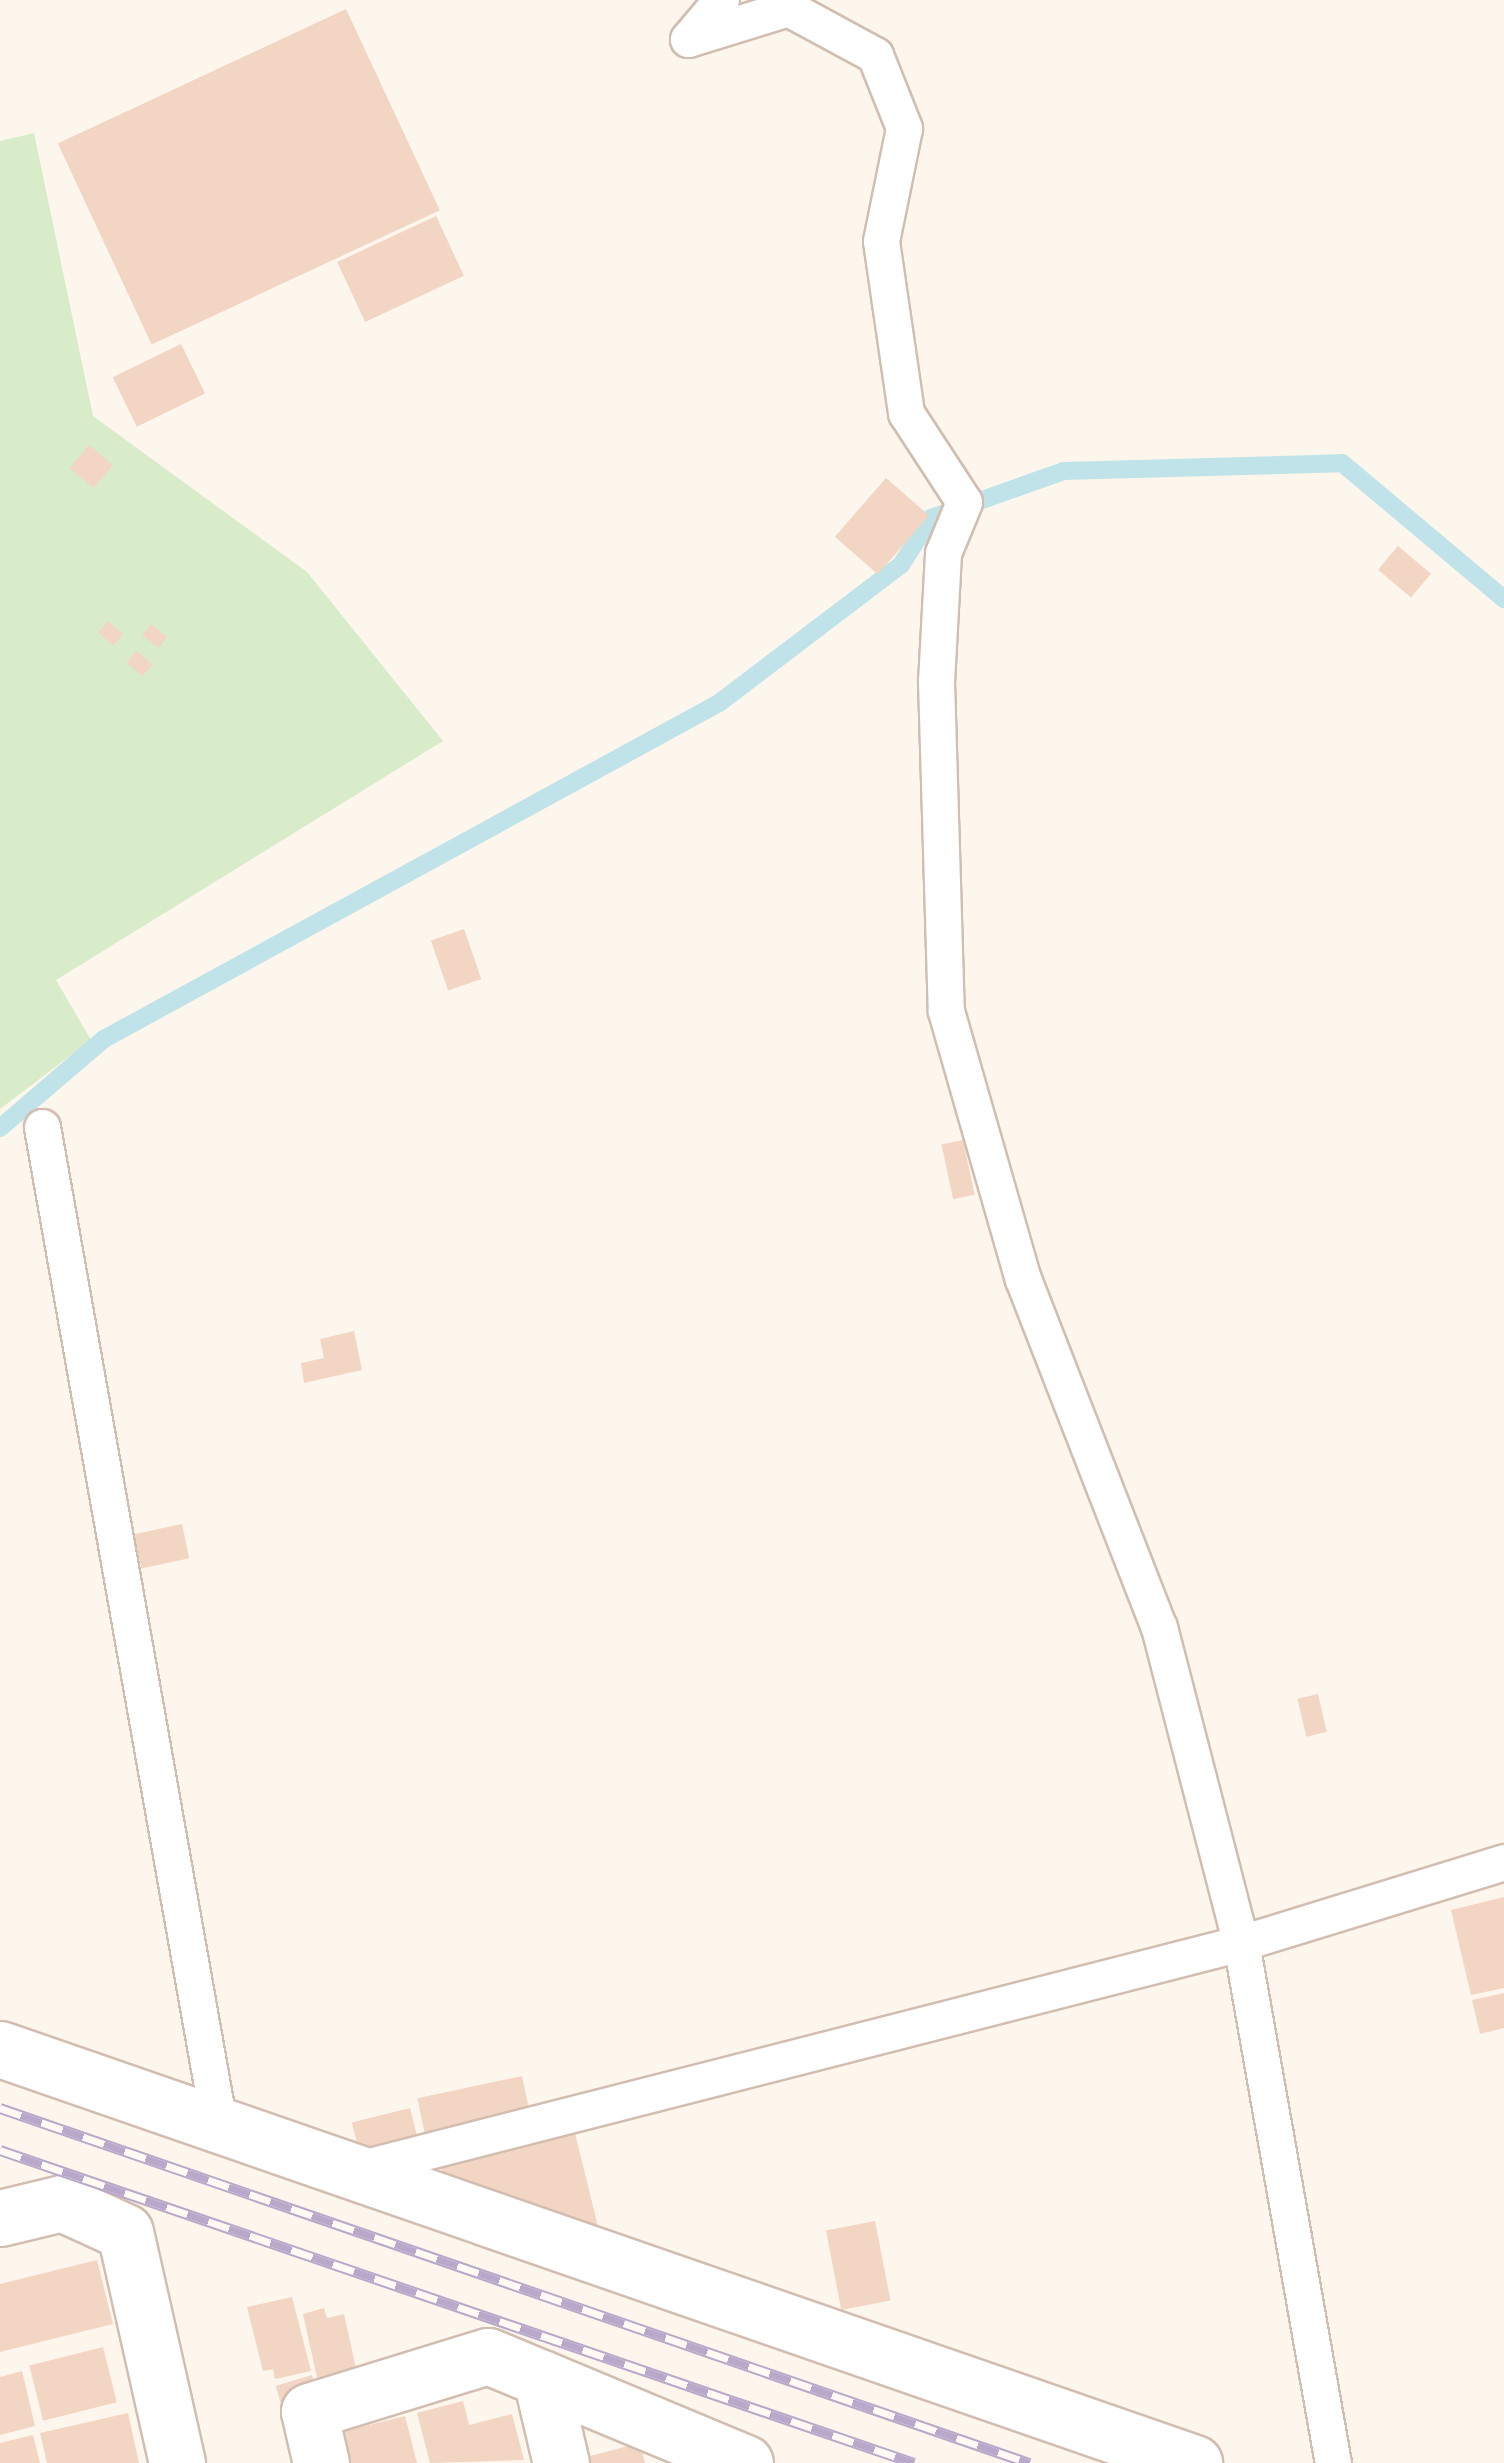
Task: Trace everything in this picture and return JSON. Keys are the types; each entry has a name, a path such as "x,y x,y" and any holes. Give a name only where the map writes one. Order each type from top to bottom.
{"street":[{"path":"0,2049 339,2174 1194,2463"},
{"path":"0,2218 62,2203 125,2232 177,2463"},
{"path":"321,2463 309,2412 488,2356 745,2463"},
{"path":"542,2378 561,2463"}],"lane":[{"path":"720,0 688,39 788,8 874,55 904,128 880,241 906,413 964,502 943,553 936,682 946,1011 1023,1279 1159,1626 1241,1942 1333,2463"},
{"path":"42,1127 220,2130"},
{"path":"339,2174 1241,1942 1504,1862"}],"green space":[{"path":"34,133 93,416 307,572 443,741 56,980 91,1040 0,1109 0,141"}],"building":[{"path":"346,9 440,210 152,345 58,143"},
{"path":"436,216 464,276 365,322 337,262"},
{"path":"181,344 205,393 137,427 113,377"},
{"path":"89,445 113,465 93,488 70,468"},
{"path":"886,478 929,515 878,574 835,537"},
{"path":"1398,546 1431,574 1411,597 1378,570"},
{"path":"108,621 123,634 113,645 98,632"},
{"path":"151,624 167,637 159,648 142,635"},
{"path":"136,651 152,664 143,676 127,663"},
{"path":"464,929 481,979 448,991 431,940"},
{"path":"963,1140 975,1195 953,1199 941,1145"},
{"path":"354,1331 362,1370 304,1383 301,1363 324,1358 320,1339"},
{"path":"182,1524 189,1558 141,1568 134,1534"},
{"path":"1318,1694 1327,1732 1306,1737 1298,1699"},
{"path":"1504,1897 1504,1988 1471,1995 1451,1910"},
{"path":"1504,1993 1504,2028 1480,2034 1472,2000"},
{"path":"522,2076 530,2114 425,2136 417,2098"},
{"path":"410,2108 418,2140 360,2155 352,2123"},
{"path":"572,2121 601,2239 445,2186 438,2153"},
{"path":"875,2221 890,2301 841,2310 826,2231"},
{"path":"97,2260 113,2324 0,2352 0,2284"},
{"path":"292,2297 311,2371 275,2379 273,2369 263,2371 247,2307"},
{"path":"324,2308 327,2318 344,2314 361,2391 322,2400 303,2314"},
{"path":"103,2347 117,2402 43,2421 29,2365"},
{"path":"22,2371 35,2426 0,2435 0,2377"},
{"path":"312,2375 318,2395 282,2406 276,2386"},
{"path":"463,2401 469,2425 512,2414 524,2460 430,2463 417,2413"},
{"path":"128,2413 139,2463 47,2463 40,2433"},
{"path":"405,2416 417,2463 341,2463 333,2434"},
{"path":"33,2435 40,2463 0,2463 0,2443"},
{"path":"640,2443 645,2463 567,2462"}],"waterway":[{"path":"0,1128 104,1039 719,703 901,565 931,518 1064,471 1342,463 1504,599"}],"railway":[{"path":"0,2108 1029,2463"},
{"path":"0,2150 914,2463"}]}
